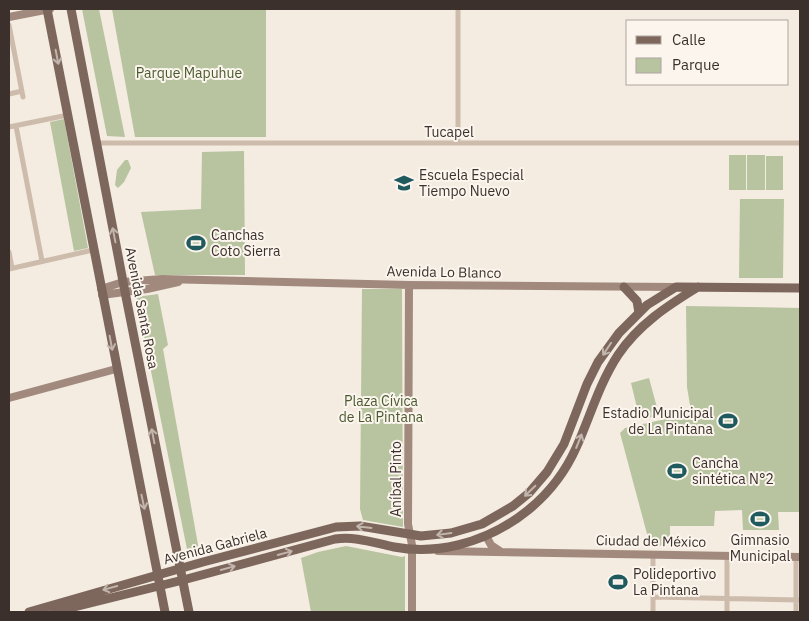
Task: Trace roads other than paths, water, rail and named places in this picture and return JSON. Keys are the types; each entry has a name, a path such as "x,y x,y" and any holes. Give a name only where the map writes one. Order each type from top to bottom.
{"main road":[{"path":"48,9 101,292 165,612"},
{"name":"Avenida Santa Rosa","path":"71,9 189,612"},
{"path":"624,287 637,301 639,312"},
{"name":"Avenida Gabriela","path":"29,612 180,569 344,526 365,527 410,535 441,534 476,526 496,517 513,506 542,479 559,454 587,384 605,352 619,333 639,312 676,287"},
{"name":"Avenida Lo Blanco","path":"676,287 800,288"},
{"name":"Avenida Gabriela","path":"54,612 183,580 334,539 356,538 412,549 431,549 460,544 486,536 526,512 553,486 571,459 603,381 619,354 641,327 666,307 698,287"},
{"path":"577,411 589,415"},
{"path":"476,526 483,530 486,536"}],"street":[{"path":"9,17 48,9"},
{"path":"458,9 458,143"},
{"path":"9,25 22,94 9,94"},
{"path":"9,128 68,115"},
{"path":"16,126 42,261"},
{"name":"Tucapel","path":"97,143 800,143"},
{"path":"9,252 10,269 93,250"},
{"path":"151,279 152,288"},
{"name":"Avenida Lo Blanco","path":"101,292 151,279 409,285 676,287"},
{"name":"Avenida Lo Blanco","path":"124,287 152,288 190,280"},
{"name":"Aníbal Pinto","path":"409,285 408,524 412,549 412,612"},
{"path":"9,398 116,369"},
{"path":"486,536 494,548 502,551"},
{"name":"Ciudad de México","path":"431,549 449,552 502,551 798,557"},
{"path":"653,554 653,612"},
{"path":"727,555 727,612"},
{"path":"796,612 798,600 798,557"},
{"path":"653,597 798,600"}],"place":[{"name":"Escuela Especial Tiempo Nuevo","path":"404,183"},
{"name":"Canchas Coto Sierra","path":"196,243"},
{"name":"Estadio Municipal de La Pintana","path":"728,421"},
{"name":"Cancha sintética N°2","path":"677,471"},
{"name":"Gimnasio Municipal","path":"760,519"},
{"name":"Polideportivo La Pintana","path":"618,582"}],"park label":[{"name":"Parque Mapuhue","path":"189,73"},
{"name":"Plaza Cívica de La Pintana","path":"381,410"}]}
